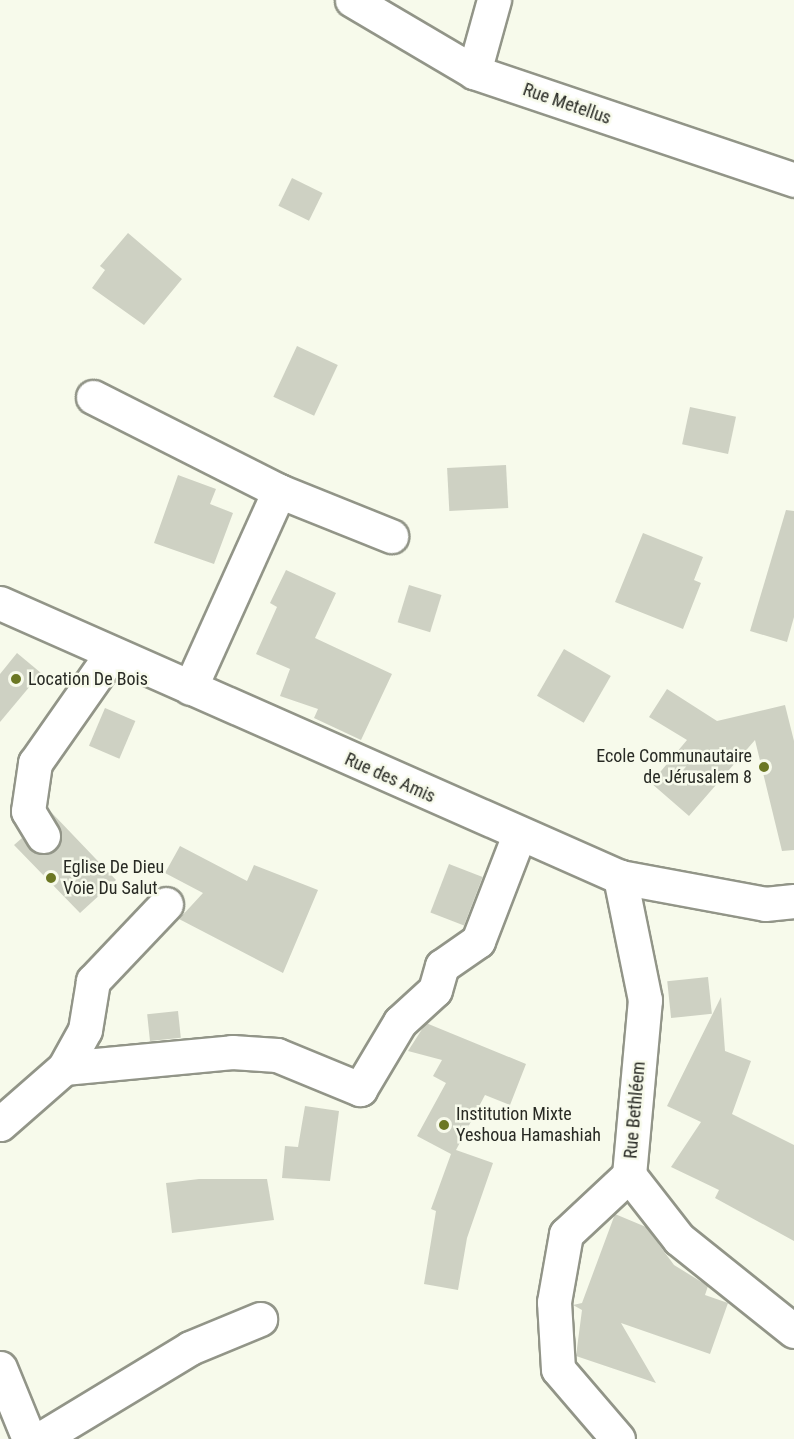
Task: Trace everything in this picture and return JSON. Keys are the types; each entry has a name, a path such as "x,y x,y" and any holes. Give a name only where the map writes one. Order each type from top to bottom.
{"street":[{"name":"Rue Metellus","path":"352,0 474,72 794,180"},
{"path":"474,72 494,0"},
{"path":"93,397 279,491 391,536"},
{"path":"190,688 279,491"},
{"name":"Rue des Amis","path":"0,603 519,835 620,877 765,904 794,901"},
{"path":"43,836 28,811 35,763 112,653"},
{"path":"64,1068 232,1052 277,1055 360,1089 400,1022 435,990 442,966 478,941 519,835"},
{"name":"Rue Bethléem","path":"618,1439 558,1369 554,1302 566,1234 629,1175 645,1000 620,877"},
{"path":"0,1124 64,1068 85,1030 93,981 166,904"},
{"path":"629,1175 680,1239 794,1330"},
{"path":"40,1439 190,1348 260,1319"},
{"path":"0,1368 29,1439"}],"building":[{"path":"292,178 323,193 309,221 278,206"},
{"path":"128,233 182,279 144,325 92,288 105,270 100,266"},
{"path":"297,346 338,365 314,416 273,397"},
{"path":"690,407 736,417 728,454 682,444"},
{"path":"506,465 508,508 449,511 447,468"},
{"path":"178,475 216,489 210,504 233,513 214,564 154,543"},
{"path":"786,510 794,511 794,617 787,642 750,631"},
{"path":"643,533 703,557 694,580 701,583 683,629 615,602"},
{"path":"286,570 336,593 315,638 392,674 361,740 314,718 318,709 280,696 290,669 256,654 277,607 270,603"},
{"path":"409,585 442,595 430,632 398,622"},
{"path":"564,649 611,676 584,723 537,696"},
{"path":"17,653 41,673 0,722 0,674"},
{"path":"667,689 717,721 785,705 794,741 794,850 782,851 755,740 689,816 651,783 687,740 649,717"},
{"path":"105,708 135,721 119,759 89,746"},
{"path":"51,812 116,880 80,913 14,845 22,838 34,853 53,852 62,835"},
{"path":"180,846 247,881 254,865 318,890 283,973 179,919 203,893 165,873"},
{"path":"449,864 483,877 464,925 430,913"},
{"path":"708,977 712,1014 671,1018 667,981"},
{"path":"721,997 725,1051 751,1061 732,1114 794,1145 794,1241 715,1198 719,1190 671,1167 701,1122 667,1106"},
{"path":"178,1011 181,1038 150,1041 147,1014"},
{"path":"426,1023 526,1064 510,1105 485,1095 456,1150 493,1163 467,1238 458,1290 424,1284 436,1211 431,1209 451,1154 417,1136 446,1083 433,1076 442,1060 408,1051"},
{"path":"305,1106 339,1111 330,1181 282,1178 285,1146 298,1147"},
{"path":"199,1179 267,1179 274,1220 172,1233 166,1183"},
{"path":"615,1214 646,1227 674,1265 708,1286 705,1295 728,1303 710,1354 621,1323 656,1383 576,1356 582,1310 573,1305 582,1303"}],"place":[{"name":"Location De Bois","path":"16,679"},
{"name":"Ecole Communautaire de Jérusalem 8","path":"764,767"},
{"name":"Eglise De Dieu Voie Du Salut","path":"51,878"},
{"name":"Institution Mixte Yeshoua Hamashiah","path":"444,1125"}]}
